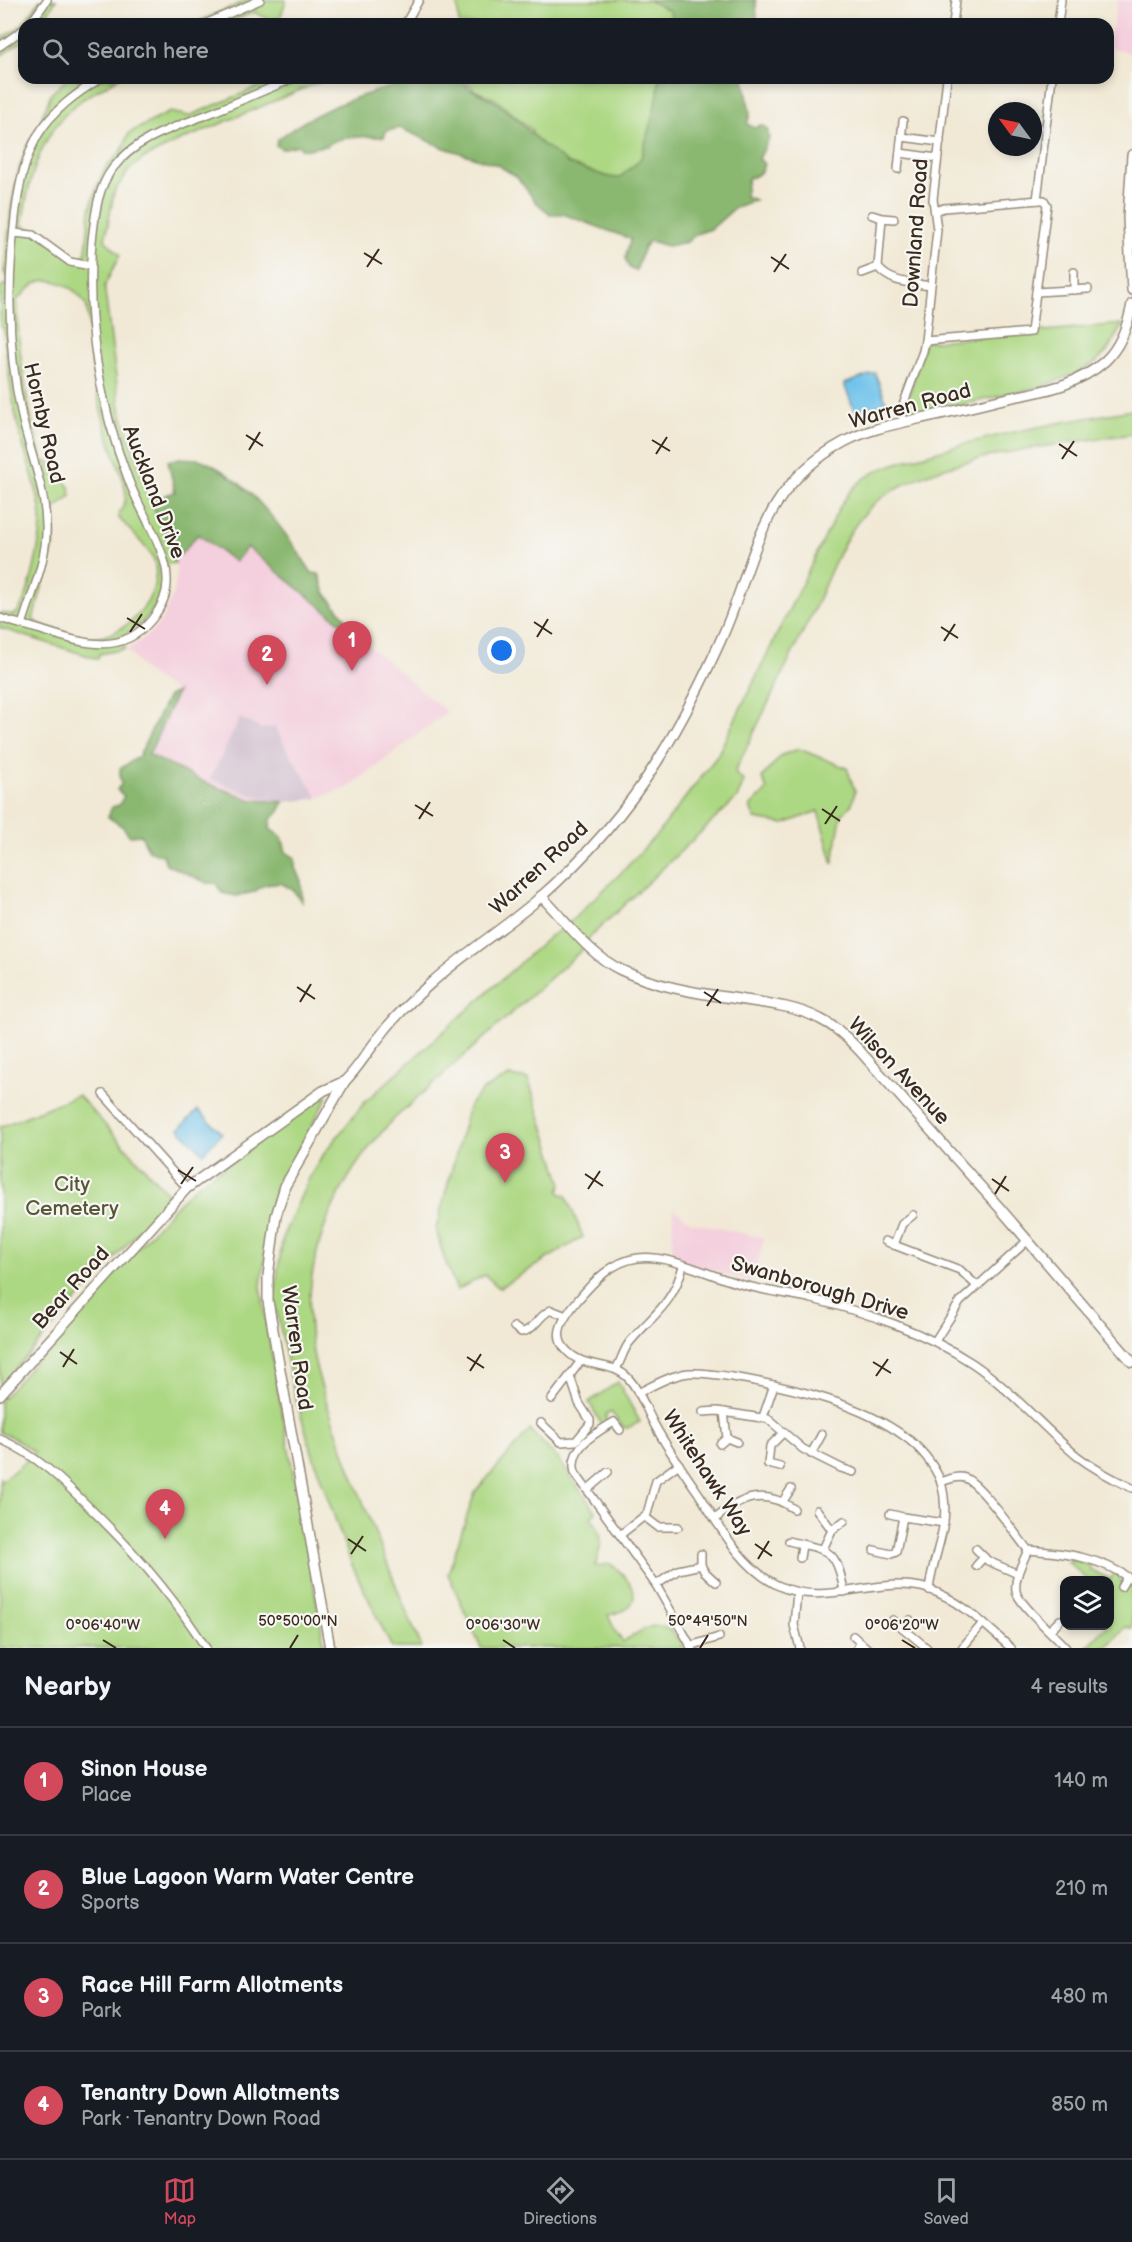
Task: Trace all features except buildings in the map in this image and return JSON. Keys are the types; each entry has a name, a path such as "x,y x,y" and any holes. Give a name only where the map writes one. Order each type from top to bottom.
{"street":[{"path":"34,18 46,0"},
{"path":"219,18 260,0"},
{"path":"408,18 419,0"},
{"path":"954,18 956,0"},
{"path":"1059,18 1061,0"},
{"path":"0,46 18,33"},
{"name":"Hornby Road","path":"22,625 42,559 46,523 44,495 17,394 4,298 23,175 29,155 49,120 69,100 92,84"},
{"name":"Auckland Drive","path":"0,618 91,644 113,644 143,629 157,613 165,595 167,580 165,563 114,440 104,400 94,337 91,266 94,226 101,192 108,174 126,153 149,139 280,84"},
{"name":"Downland Road","path":"903,423 902,408 925,341 937,230 933,198 946,84"},
{"path":"1037,200 1051,84"},
{"path":"898,169 903,121"},
{"path":"902,137 940,141"},
{"path":"900,153 937,158"},
{"path":"1132,155 1128,229 1132,290"},
{"path":"925,341 1031,332 1047,206 1044,200 1037,200 944,208 935,211"},
{"path":"872,215 894,219"},
{"path":"882,218 878,267 883,273 899,280 930,286"},
{"path":"14,233 33,235 68,261 91,266"},
{"path":"862,273 878,267"},
{"path":"1074,290 1076,274"},
{"path":"1036,292 1088,289"},
{"name":"Warren Road","path":"330,1648 268,1301 268,1276 276,1216 285,1186 345,1081 380,1035 425,989 541,896 610,826 657,762 681,721 723,634 739,595 755,544 766,521 781,497 809,467 833,449 858,436 903,423 1052,389 1082,377 1105,361 1115,349 1126,329 1132,304"},
{"name":"Wilson Avenue","path":"541,896 599,955 619,969 686,990 789,1008 819,1018 836,1029 860,1050 1132,1362"},
{"name":"Bear Road","path":"0,1395 187,1188 323,1092 345,1081"},
{"path":"103,1094 187,1188"},
{"path":"894,1245 902,1224 913,1215"},
{"path":"885,1241 960,1270 976,1285"},
{"path":"935,1341 952,1311 976,1285 1027,1241"},
{"name":"Swanborough Drive","path":"566,1316 584,1293 603,1275 625,1261 649,1257 741,1285 811,1299 866,1315 935,1341 973,1363 993,1378 1086,1462 1132,1488"},
{"path":"514,1327 521,1332 526,1332 545,1312 551,1310 566,1316 561,1326 560,1341 568,1353 580,1362 616,1369 627,1346 655,1318 667,1301 683,1266"},
{"path":"552,1399 580,1362"},
{"name":"Whitehawk Way","path":"616,1369 630,1379 679,1464 715,1519 757,1572 782,1587 797,1592 818,1594 895,1586 929,1590 952,1600 1011,1648"},
{"path":"638,1394 666,1379 690,1373 723,1375 774,1385 830,1401 897,1431 931,1462 941,1482 945,1508 944,1523 929,1590"},
{"path":"541,1423 561,1442 576,1441 590,1424 570,1376"},
{"path":"763,1418 774,1385"},
{"path":"703,1412 708,1410 763,1418 773,1422 811,1454 853,1472"},
{"path":"724,1412 727,1438"},
{"path":"609,1414 620,1430"},
{"path":"614,1422 586,1440 574,1458 575,1473 656,1585 691,1647 719,1637"},
{"path":"780,1467 768,1464 770,1446 784,1432"},
{"path":"811,1454 822,1434"},
{"path":"727,1438 736,1442"},
{"path":"720,1444 727,1438"},
{"path":"0,1439 20,1448 42,1463 116,1534 163,1589 206,1648"},
{"path":"621,1535 645,1517 656,1481 679,1464"},
{"path":"587,1490 608,1472"},
{"path":"941,1482 959,1477 968,1479 1028,1550 1083,1557 1114,1569 1130,1579 1121,1587"},
{"path":"783,1501 791,1489"},
{"path":"715,1519 730,1507 751,1498 764,1497 783,1501 794,1509"},
{"path":"817,1510 832,1530"},
{"path":"890,1514 944,1523"},
{"path":"645,1517 658,1527 678,1527"},
{"path":"874,1550 891,1554 896,1552 903,1517"},
{"path":"823,1549 832,1530 844,1521"},
{"path":"789,1541 823,1549 836,1562 844,1592"},
{"path":"800,1558 802,1545"},
{"path":"976,1550 993,1564 1018,1574"},
{"path":"1028,1550 1015,1588 1018,1598 1066,1648"},
{"path":"701,1554 701,1565 704,1571 716,1582"},
{"path":"976,1566 984,1557"},
{"path":"656,1585 678,1570 701,1565"},
{"path":"797,1592 794,1625 800,1648"},
{"path":"893,1620 927,1648"},
{"path":"903,1628 910,1620"},
{"path":"1050,1630 1060,1620"},
{"path":"962,1648 983,1623"},
{"path":"853,1636 862,1646"}],"shaded area":[{"path":"1118,0 1132,0 1132,53 1114,48 1114,19"},
{"path":"197,533 247,547 447,712 348,788 318,798 284,802 252,800 206,783 148,755 176,692 145,671 127,650 153,631 163,618 174,593 177,574 175,563"},
{"path":"240,718 261,729 275,727 318,798 284,802 250,795 210,779"},
{"path":"673,1208 691,1222 764,1238 753,1280 750,1282 672,1258"}],"green space":[{"path":"40,0 56,0 45,18 27,18"},
{"path":"248,0 286,0 281,16 278,18 268,18 254,12 240,18 207,18"},
{"path":"457,0 675,0 675,18 458,18"},
{"path":"648,0 756,0 757,18 670,18 670,11"},
{"path":"18,27 18,44 0,56 0,40"},
{"path":"62,84 109,84 83,99 69,111 47,139 33,172 22,225 71,257 78,259 86,252 90,210 97,186 104,170 122,150 129,133 170,112 189,116 266,84 315,84 144,158 129,170 114,192 105,240 120,255 105,285 105,292 120,409 147,493 153,500 151,501 172,548 175,563 163,565 162,588 154,608 140,624 120,637 125,649 99,654 98,659 0,628 0,613 14,615 25,598 34,569 41,524 37,494 12,395 4,329 0,326 0,290 3,285 10,284 4,272 11,208 19,169 27,146 39,125 51,94","holes":["44,280 63,284 74,290 86,305 99,401 124,482 126,499 119,512 119,518 152,556 156,575 147,603 137,615 113,633 98,637 77,637 41,625 33,619 54,545 54,509 71,496 70,488 48,461 43,463 37,443 21,362 17,300 34,284"]},
{"path":"466,84 470,89 494,101 516,118 541,143 569,164 619,178 639,161 642,155 659,84 745,84 750,114 747,124 754,128 761,125 767,128 769,138 759,159 764,164 762,170 756,176 748,178 745,196 755,200 736,207 711,229 696,234 687,242 667,246 650,241 644,247 636,271 631,269 626,262 631,239 563,214 551,215 536,202 517,177 498,165 442,147 400,128 386,131 384,137 346,138 327,146 307,149 301,149 299,145 281,149 276,145 277,140 295,128 333,107 375,91 396,86"},
{"path":"470,84 663,84 639,199 526,154 532,130 495,99 474,90"},
{"path":"1123,324 1107,351 1097,361 1078,373 1040,387 912,416 903,415 925,342"},
{"path":"1132,410 1132,434 1037,447 969,461 907,483 883,497 870,508 858,521 840,551 811,616 735,771 744,781 737,798 588,939 585,947 395,1118 354,1168 325,1226 316,1256 310,1288 309,1320 319,1380 365,1509 422,1648 392,1648 351,1563 316,1465 293,1389 274,1298 283,1236 310,1176 325,1152 365,1102 550,936 565,927 622,872 659,832 717,756 837,513 855,486 883,468 950,448 1027,429"},
{"path":"179,458 202,460 219,469 251,494 278,524 312,573 319,574 325,592 347,621 352,632 247,547 235,562 198,534 180,555 173,554 151,500 175,492 168,461"},
{"path":"177,692 149,755 206,783 252,800 284,802 278,813 271,819 270,829 282,837 286,852 295,858 295,868 301,881 302,902 293,890 281,883 264,885 254,892 237,896 222,893 216,883 207,883 166,864 163,855 149,851 141,835 130,836 122,826 108,817 112,807 119,805 124,796 117,790 122,783 120,769 139,756 168,696"},
{"path":"799,749 847,768 855,791 852,804 841,816 833,864 818,811 784,824 755,819 750,807 767,790 762,777 782,755"},
{"path":"509,1076 528,1079 562,1184 559,1191 566,1195 583,1237 499,1288 485,1275 457,1290 444,1258 436,1229 469,1105 483,1090"},
{"name":"City Cemetery","path":"78,1095 170,1196 0,1386 0,1127"},
{"path":"324,1096 328,1096 286,1172 271,1213 261,1286 325,1648 0,1648 0,1478 2,1481 35,1453 12,1437 0,1433 0,1401 178,1203 197,1185"},
{"path":"618,1382 640,1422 627,1428 623,1427 611,1412 606,1415 607,1423 603,1427 589,1402"},
{"path":"530,1430 558,1459 596,1512 591,1517 599,1530 601,1540 595,1566 610,1564 622,1574 632,1588 634,1598 630,1606 608,1615 615,1631 623,1642 649,1627 663,1627 677,1637 684,1648 481,1648 448,1574 475,1492"},
{"path":"1071,1559 1090,1565 1090,1570 1104,1576 1084,1576 1068,1562"},
{"path":"1114,1573 1119,1575 1123,1588 1127,1584 1132,1584 1132,1628 1126,1627 1105,1648 1086,1648 1103,1630 1114,1630 1112,1576"}],"water":[{"path":"875,373 887,404 857,417 844,384"},
{"path":"198,1110 222,1133 203,1153 179,1129"}],"place":[{"name":"Sinon House","path":"352,671"},
{"name":"Blue Lagoon Warm Water Centre","path":"267,685"},
{"name":"Race Hill Farm Allotments","path":"505,1183"},
{"name":"Tenantry Down Allotments","path":"165,1539"}]}
